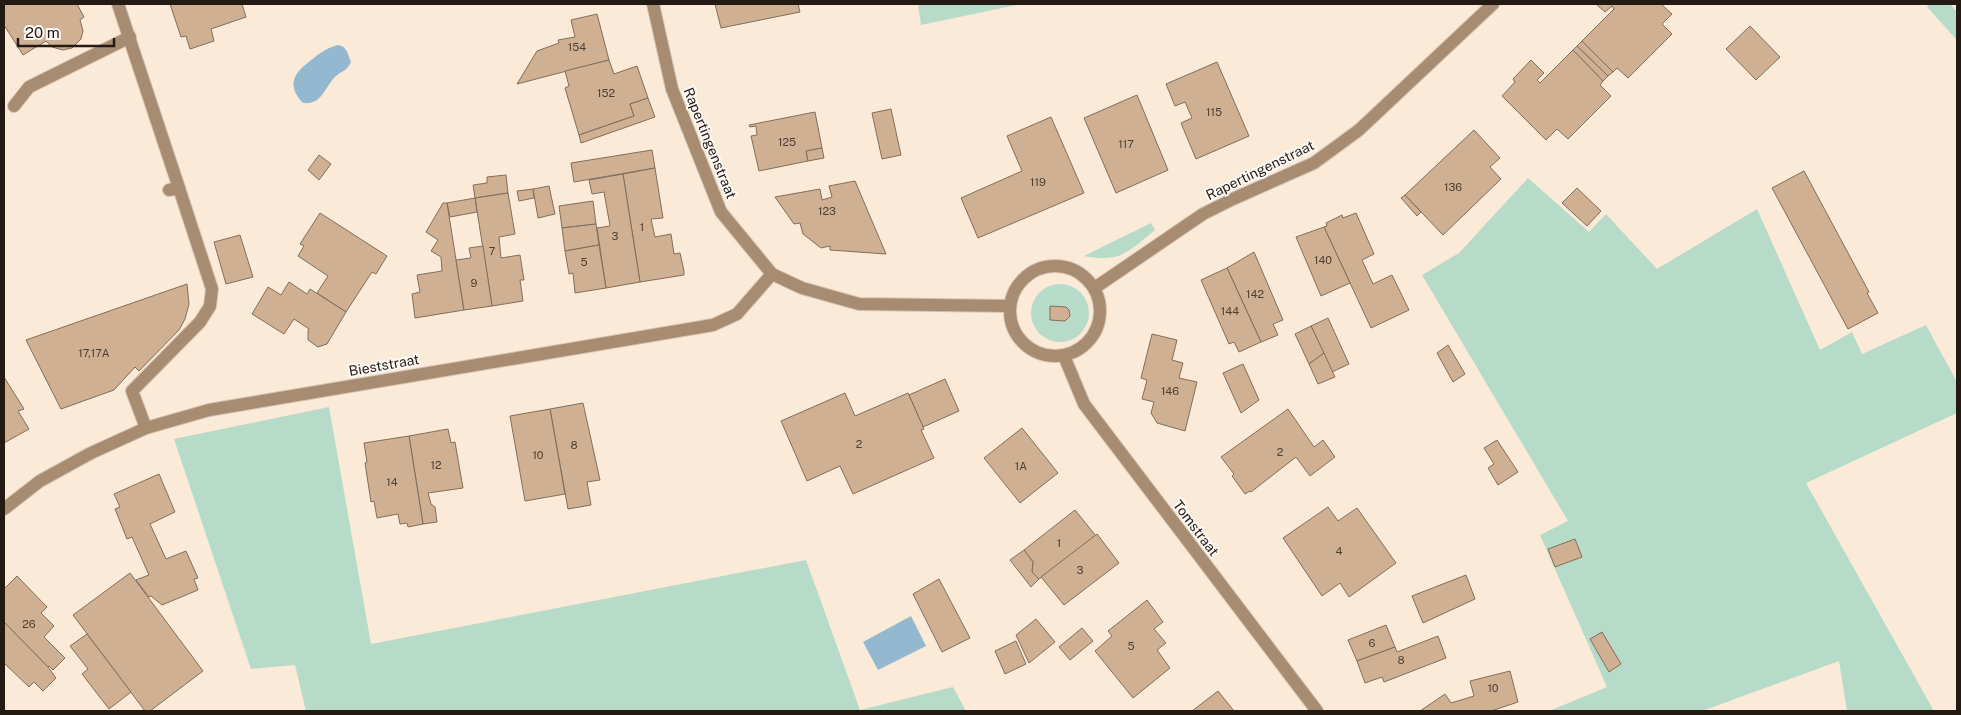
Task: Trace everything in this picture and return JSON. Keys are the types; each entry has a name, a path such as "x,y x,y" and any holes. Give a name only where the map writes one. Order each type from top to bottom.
{"street":[{"path":"118,4 130,37 174,189 212,289 210,306 200,322 132,391 146,428"},
{"name":"Rapertingenstraat","path":"653,4 672,89 721,212 772,274 802,288 859,304 1010,306"},
{"name":"Rapertingenstraat","path":"1096,287 1203,214 1232,199 1314,163 1359,130 1493,4"},
{"path":"14,106 29,88 130,37"},
{"path":"1061,265 1078,271 1096,287 1101,308 1099,326 1085,345 1064,356 1050,356 1034,351 1024,344 1014,331 1011,322 1010,306 1014,292 1022,279 1041,267 1061,265"},
{"name":"Bieststraat","path":"4,509 40,481 91,453 146,428 209,410 713,324 737,314 772,274"},
{"name":"Tomstraat","path":"1064,356 1084,404 1317,711"}],"green space":[{"path":"918,4 1022,4 921,25"},
{"path":"1930,4 1950,4 1957,12 1957,40 1927,7"},
{"path":"1528,178 1589,232 1606,214 1657,269 1757,209 1820,350 1852,332 1862,354 1926,325 1957,382 1957,413 1806,483 1934,711 1847,711 1839,661 1702,711 1549,711 1607,687 1540,535 1568,521 1422,275 1459,253"},
{"path":"1151,223 1155,230 1123,254 1107,258 1084,256"},
{"path":"1060,284 1071,286 1084,297 1089,313 1087,324 1076,337 1060,342 1049,340 1036,329 1031,313 1033,302 1044,289"},
{"path":"329,407 371,644 806,560 860,710 953,687 966,711 306,711 295,665 251,669 174,439"}],"water":[{"path":"338,45 347,51 351,62 350,65 332,80 319,98 310,103 303,103 295,91 294,80 296,75 320,53"},
{"path":"911,616 926,646 878,670 863,642"}],"building":[{"path":"4,4 77,4 84,17 80,20 83,31 81,39 72,48 63,50 52,47 46,41 23,55 4,25"},
{"path":"170,4 242,4 246,17 211,29 214,41 190,49 186,36 181,37"},
{"path":"715,4 798,4 800,12 721,28"},
{"path":"1596,4 1661,4 1672,14 1662,24 1672,34 1628,78 1617,68 1613,72 1582,41 1614,9 1612,6 1605,12"},
{"path":"597,14 609,60 517,84 537,51 559,43 558,40 575,37 571,20"},
{"path":"1750,26 1780,57 1756,80 1726,49"},
{"path":"1582,41 1613,72 1608,76 1577,46"},
{"path":"1577,46 1608,76 1603,81 1573,50"},
{"path":"1573,50 1603,81 1600,85 1611,96 1568,139 1557,129 1546,140 1502,96 1515,82 1513,79 1531,60 1544,73 1537,80 1540,83"},
{"path":"609,60 614,74 637,66 648,98 630,104 634,116 579,135 565,88 569,86 565,71"},
{"path":"1217,62 1249,136 1196,159 1181,123 1192,118 1185,102 1175,106 1166,84"},
{"path":"1137,95 1168,170 1116,193 1084,118"},
{"path":"648,98 655,117 581,143 579,135 634,116 630,104"},
{"path":"891,109 901,155 882,159 872,113"},
{"path":"815,112 822,148 806,151 808,161 759,171 751,136 757,135 756,126 750,127 749,125"},
{"path":"1051,117 1084,193 978,238 961,198 1022,171 1007,136"},
{"path":"1474,130 1500,158 1490,167 1501,179 1443,235 1405,195"},
{"path":"822,148 824,158 808,161 806,151"},
{"path":"652,150 655,168 574,182 571,163"},
{"path":"319,155 331,164 319,180 308,170"},
{"path":"655,168 663,218 651,219 655,237 671,234 674,254 680,253 684,275 640,282 623,174"},
{"path":"1804,171 1869,292 1867,293 1878,313 1848,329 1772,188"},
{"path":"623,174 640,282 606,288 597,228 610,226 604,192 592,194 589,180"},
{"path":"506,175 508,193 475,198 473,185 487,183 487,177"},
{"path":"855,181 886,254 830,250 830,246 821,248 803,234 800,223 794,224 775,197 820,189 822,200 832,197 829,186"},
{"path":"549,186 555,214 538,218 533,189"},
{"path":"1577,188 1601,211 1587,226 1562,203"},
{"path":"533,189 534,198 519,201 517,191"},
{"path":"508,193 515,234 499,237 501,258 520,255 524,280 520,280 523,301 492,306 475,198"},
{"path":"1405,195 1421,212 1417,216 1401,198"},
{"path":"475,198 477,212 450,217 447,203"},
{"path":"593,201 596,224 562,228 559,206"},
{"path":"443,203 447,203 464,310 415,318 412,294 420,292 417,275 442,271 441,257 431,251 438,240 426,232"},
{"path":"320,213 387,256 376,274 372,272 346,312 317,293 328,276 298,256 304,246 300,244"},
{"path":"1356,213 1374,254 1362,260 1373,284 1392,275 1409,310 1371,328 1324,227 1327,226 1326,223 1342,215 1343,218"},
{"path":"596,224 599,245 565,251 562,228"},
{"path":"1324,227 1350,283 1321,296 1296,237"},
{"path":"240,235 253,277 226,284 214,242"},
{"path":"599,245 606,288 575,293 573,273 569,274 565,251"},
{"path":"483,246 492,306 464,310 456,260 471,258 469,248"},
{"path":"1254,252 1283,320 1273,324 1278,335 1261,342 1227,268"},
{"path":"1227,268 1261,342 1239,352 1234,342 1229,344 1201,280"},
{"path":"289,282 307,294 310,289 346,312 327,344 318,347 308,340 309,329 294,319 284,334 252,314 268,287 281,295"},
{"path":"187,284 189,304 185,319 179,330 139,371 135,367 114,390 61,409 26,340"},
{"path":"1050,306 1066,307 1069,310 1070,316 1065,321 1050,320"},
{"path":"1328,318 1349,364 1332,372 1311,326"},
{"path":"1311,326 1324,353 1309,364 1295,334"},
{"path":"1152,334 1177,340 1172,360 1183,363 1179,378 1197,382 1185,431 1157,423 1151,413 1154,402 1142,399 1147,380 1141,378"},
{"path":"1448,345 1465,374 1453,382 1437,353"},
{"path":"1324,353 1335,377 1318,384 1309,364"},
{"path":"1243,364 1259,400 1241,413 1223,373"},
{"path":"4,377 24,409 18,411 29,429 4,443"},
{"path":"945,379 959,411 923,427 909,395"},
{"path":"845,393 855,416 908,393 924,429 921,430 934,458 853,494 840,466 807,481 781,421"},
{"path":"583,403 600,480 587,482 591,505 568,509 550,409"},
{"path":"550,409 565,494 525,501 510,416"},
{"path":"1288,409 1314,447 1323,440 1335,457 1310,476 1296,457 1251,492 1245,494 1232,476 1234,474 1221,457"},
{"path":"1022,428 1058,473 1020,503 984,458"},
{"path":"448,429 451,443 455,442 463,488 428,493 431,504 435,507 437,522 423,524 409,436"},
{"path":"409,436 423,524 408,527 407,523 400,524 398,514 377,518 374,501 371,502 364,443"},
{"path":"1497,440 1518,472 1498,485 1488,468 1494,464 1484,448"},
{"path":"159,474 175,512 150,524 166,559 186,551 198,578 194,579 198,590 162,605 151,596 149,597 136,580 149,575 132,537 127,539 115,509 120,507 114,494"},
{"path":"1328,507 1338,521 1357,508 1396,563 1349,597 1340,583 1322,596 1283,538"},
{"path":"1075,510 1096,536 1039,579 1032,572 1033,562 1024,550"},
{"path":"1097,534 1119,563 1064,605 1041,577"},
{"path":"1575,539 1582,557 1555,567 1548,549"},
{"path":"1024,550 1033,562 1032,572 1039,579 1031,587 1010,560"},
{"path":"130,573 203,671 150,711 145,711 73,615"},
{"path":"1466,575 1475,599 1423,623 1412,596"},
{"path":"17,576 47,607 41,613 54,626 44,637 65,658 53,670 4,622 4,589"},
{"path":"939,579 970,638 942,652 913,594"},
{"path":"1147,600 1163,622 1154,629 1166,643 1157,650 1170,668 1133,698 1095,651 1112,636 1108,631"},
{"path":"1036,619 1055,642 1029,663 1016,635"},
{"path":"4,622 48,667 56,678 43,691 34,682 29,687 4,663"},
{"path":"1386,625 1395,647 1357,661 1348,640"},
{"path":"1082,628 1093,641 1070,660 1059,647"},
{"path":"1602,632 1621,664 1609,672 1590,639"},
{"path":"87,634 131,692 109,709 82,674 88,669 70,646"},
{"path":"1438,636 1446,658 1384,682 1382,677 1365,683 1357,661 1395,647 1397,652"},
{"path":"1016,641 1026,664 1005,674 995,651"},
{"path":"1510,671 1518,702 1491,711 1420,711 1445,694 1451,703 1474,696 1470,681"},
{"path":"1218,691 1234,711 1192,711"}]}
